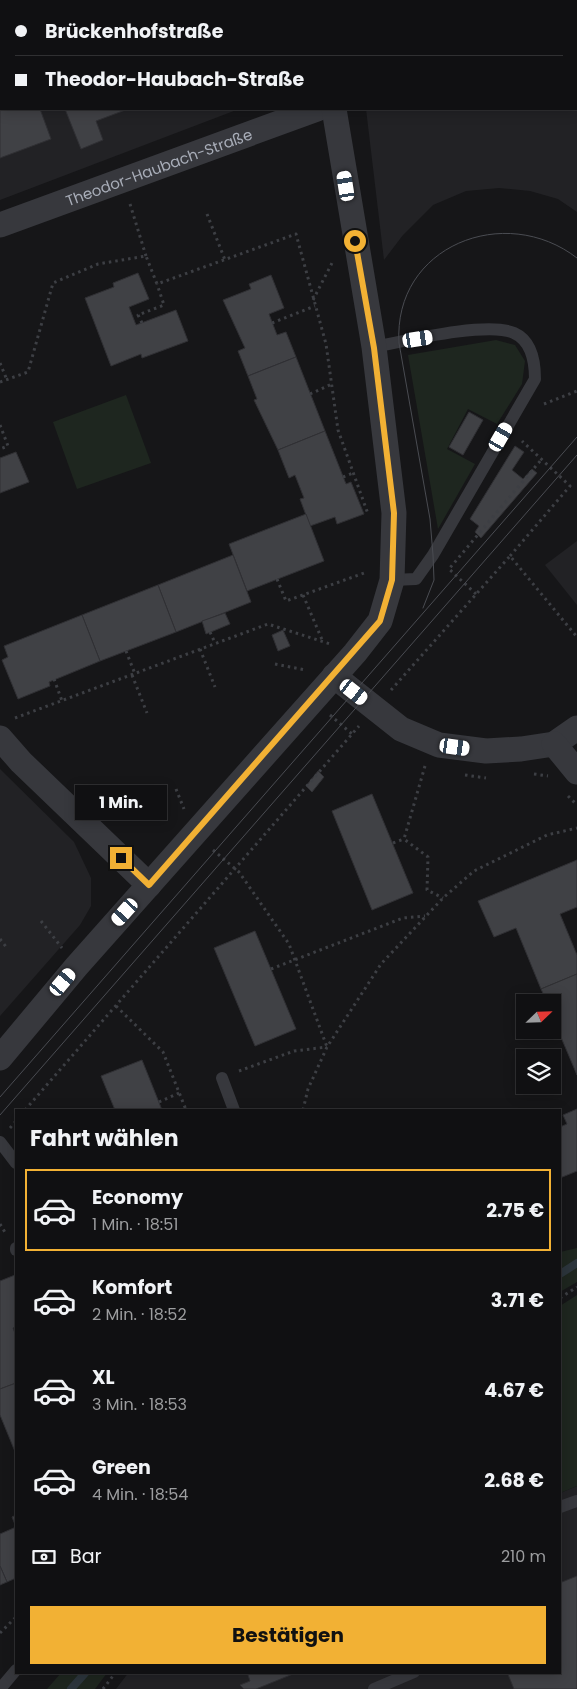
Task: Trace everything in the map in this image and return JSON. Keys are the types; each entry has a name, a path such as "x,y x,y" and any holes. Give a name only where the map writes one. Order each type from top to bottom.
{"street":[{"name":"Theodor-Haubach-Straße","path":"0,225 314,110"},
{"path":"0,1058 76,967 355,653 380,621 392,580 394,513 374,348 334,110"},
{"path":"334,676 401,729 439,745 486,751 521,750 554,744 577,728"},
{"path":"4,730 20,762 149,885"},
{"path":"554,744 577,772"}],"lane":[{"path":"374,348 477,330 502,329 516,334 529,346 535,362 535,379 433,555 416,579 392,580"},
{"path":"222,1078 234,1109"},
{"path":"0,1142 15,1162"},
{"path":"561,1507 577,1501"},
{"path":"0,1689 15,1671"},
{"path":"374,1689 409,1674"}],"path":[{"path":"122,181 164,305 138,315 142,323"},
{"path":"207,214 225,260"},
{"path":"157,284 296,234 326,344 338,430 368,515"},
{"path":"0,382 28,372 53,283 98,264 146,256"},
{"path":"272,323 315,306"},
{"path":"0,363 7,380"},
{"path":"310,394 332,384"},
{"path":"540,411 545,403 577,390"},
{"path":"0,425 8,446 0,449"},
{"path":"26,1109 570,486 521,443 526,435"},
{"path":"476,594 449,569 541,460"},
{"path":"343,477 353,473"},
{"path":"510,556 577,637"},
{"path":"278,579 286,601 368,571 370,564"},
{"path":"303,595 323,642"},
{"path":"4,730 62,701 268,624 355,653"},
{"path":"210,632 215,643"},
{"path":"200,649 215,687"},
{"path":"126,651 147,714"},
{"path":"54,679 62,701"},
{"path":"404,839 423,768 439,745"},
{"path":"303,1109 308,1088 327,1047 381,964 443,898 474,871 547,835 577,828"},
{"path":"393,843 404,839"},
{"path":"404,839 428,857 427,890 443,898"},
{"path":"235,869 289,944 327,1047"},
{"path":"271,969 403,918 426,916"},
{"path":"41,921 76,967"},
{"path":"0,939 7,948"},
{"path":"116,1006 163,1052 186,1109"},
{"path":"222,1078 294,1051 327,1047"},
{"path":"159,1102 179,1093"},
{"path":"561,1297 577,1287"},
{"path":"0,1633 15,1618"},
{"path":"103,1689 114,1674"}],"shaded area":[{"path":"0,110 236,110 0,200"},
{"path":"366,110 577,110 577,212 558,199 530,191 499,188 466,191 433,205 403,235 384,260"},
{"path":"496,340 515,345 525,361 522,384 497,424 468,409 447,449 475,464 438,529 408,355"},
{"path":"126,395 151,463 77,489 53,422"},
{"path":"577,541 577,605 545,565"},
{"path":"0,769 74,842 91,878 91,906 80,925 0,1016"},
{"path":"577,1248 577,1282 561,1291 561,1252"},
{"path":"577,1295 577,1486 561,1493 561,1305"},
{"path":"577,1486 577,1689 116,1689 127,1674 561,1674 561,1493"},
{"path":"60,1674 106,1674 95,1689 47,1689"}],"building":[{"path":"0,110 40,110 51,139 0,158"},
{"path":"65,110 125,110 96,121 103,140 81,149"},
{"path":"138,273 149,299 129,307 136,325 176,310 188,341 142,358 141,354 111,366 85,298 114,287 113,283"},
{"path":"271,275 284,308 269,314 277,335 286,332 296,357 248,376 238,351 245,348 223,300 251,289 249,284"},
{"path":"296,357 325,431 278,450 254,400 257,399 248,376"},
{"path":"469,412 483,420 463,455 449,447"},
{"path":"325,431 346,484 351,482 364,514 337,524 335,517 310,526 300,499 304,498 295,475 289,478 278,450"},
{"path":"515,446 524,452 512,470 523,479 532,469 537,473 481,538 475,532 479,526 470,519"},
{"path":"16,452 29,482 0,493 0,458"},
{"path":"306,514 324,561 247,591 229,544"},
{"path":"233,555 251,602 176,632 158,585"},
{"path":"158,585 176,632 100,661 82,615"},
{"path":"225,613 230,624 206,634 202,621"},
{"path":"82,615 100,661 49,682 50,686 18,699 2,660 8,657 4,646"},
{"path":"283,630 290,646 278,651 272,635"},
{"path":"318,771 324,777 312,792 306,786"},
{"path":"372,794 413,893 372,910 332,811"},
{"path":"577,860 577,907 560,914 577,955 577,974 541,989 516,928 494,937 478,901"},
{"path":"255,931 296,1029 255,1046 214,948"},
{"path":"577,974 577,1075 561,1037 561,994 543,994 541,989"},
{"path":"142,1060 162,1109 115,1109 101,1076"},
{"path":"577,1109 577,1171 561,1178 561,1127 567,1124 563,1115"},
{"path":"15,1275 15,1327 13,1328 15,1333 15,1383 0,1389 0,1281"},
{"path":"15,1383 15,1452 0,1415 0,1389"},
{"path":"15,1527 15,1578 7,1582 0,1566 0,1534"},
{"path":"0,1566 7,1582 0,1585"},
{"path":"577,1576 577,1689 514,1689 508,1674 561,1674 561,1580 562,1582"},
{"path":"248,1674 293,1674 256,1689 244,1689 240,1685 250,1681"}],"waterway":[{"path":"561,1273 577,1263"},
{"path":"71,1689 84,1674"}],"tram line":[{"path":"423,608 434,580 430,519 399,343 402,309 414,281 434,259 459,243 487,235 518,234 548,242 577,258"},
{"path":"0,1097 577,437"},
{"path":"0,1115 577,455"}],"route":[{"path":"121,858 149,885 355,653 380,621 392,580 394,513 374,348 355,241"}]}
